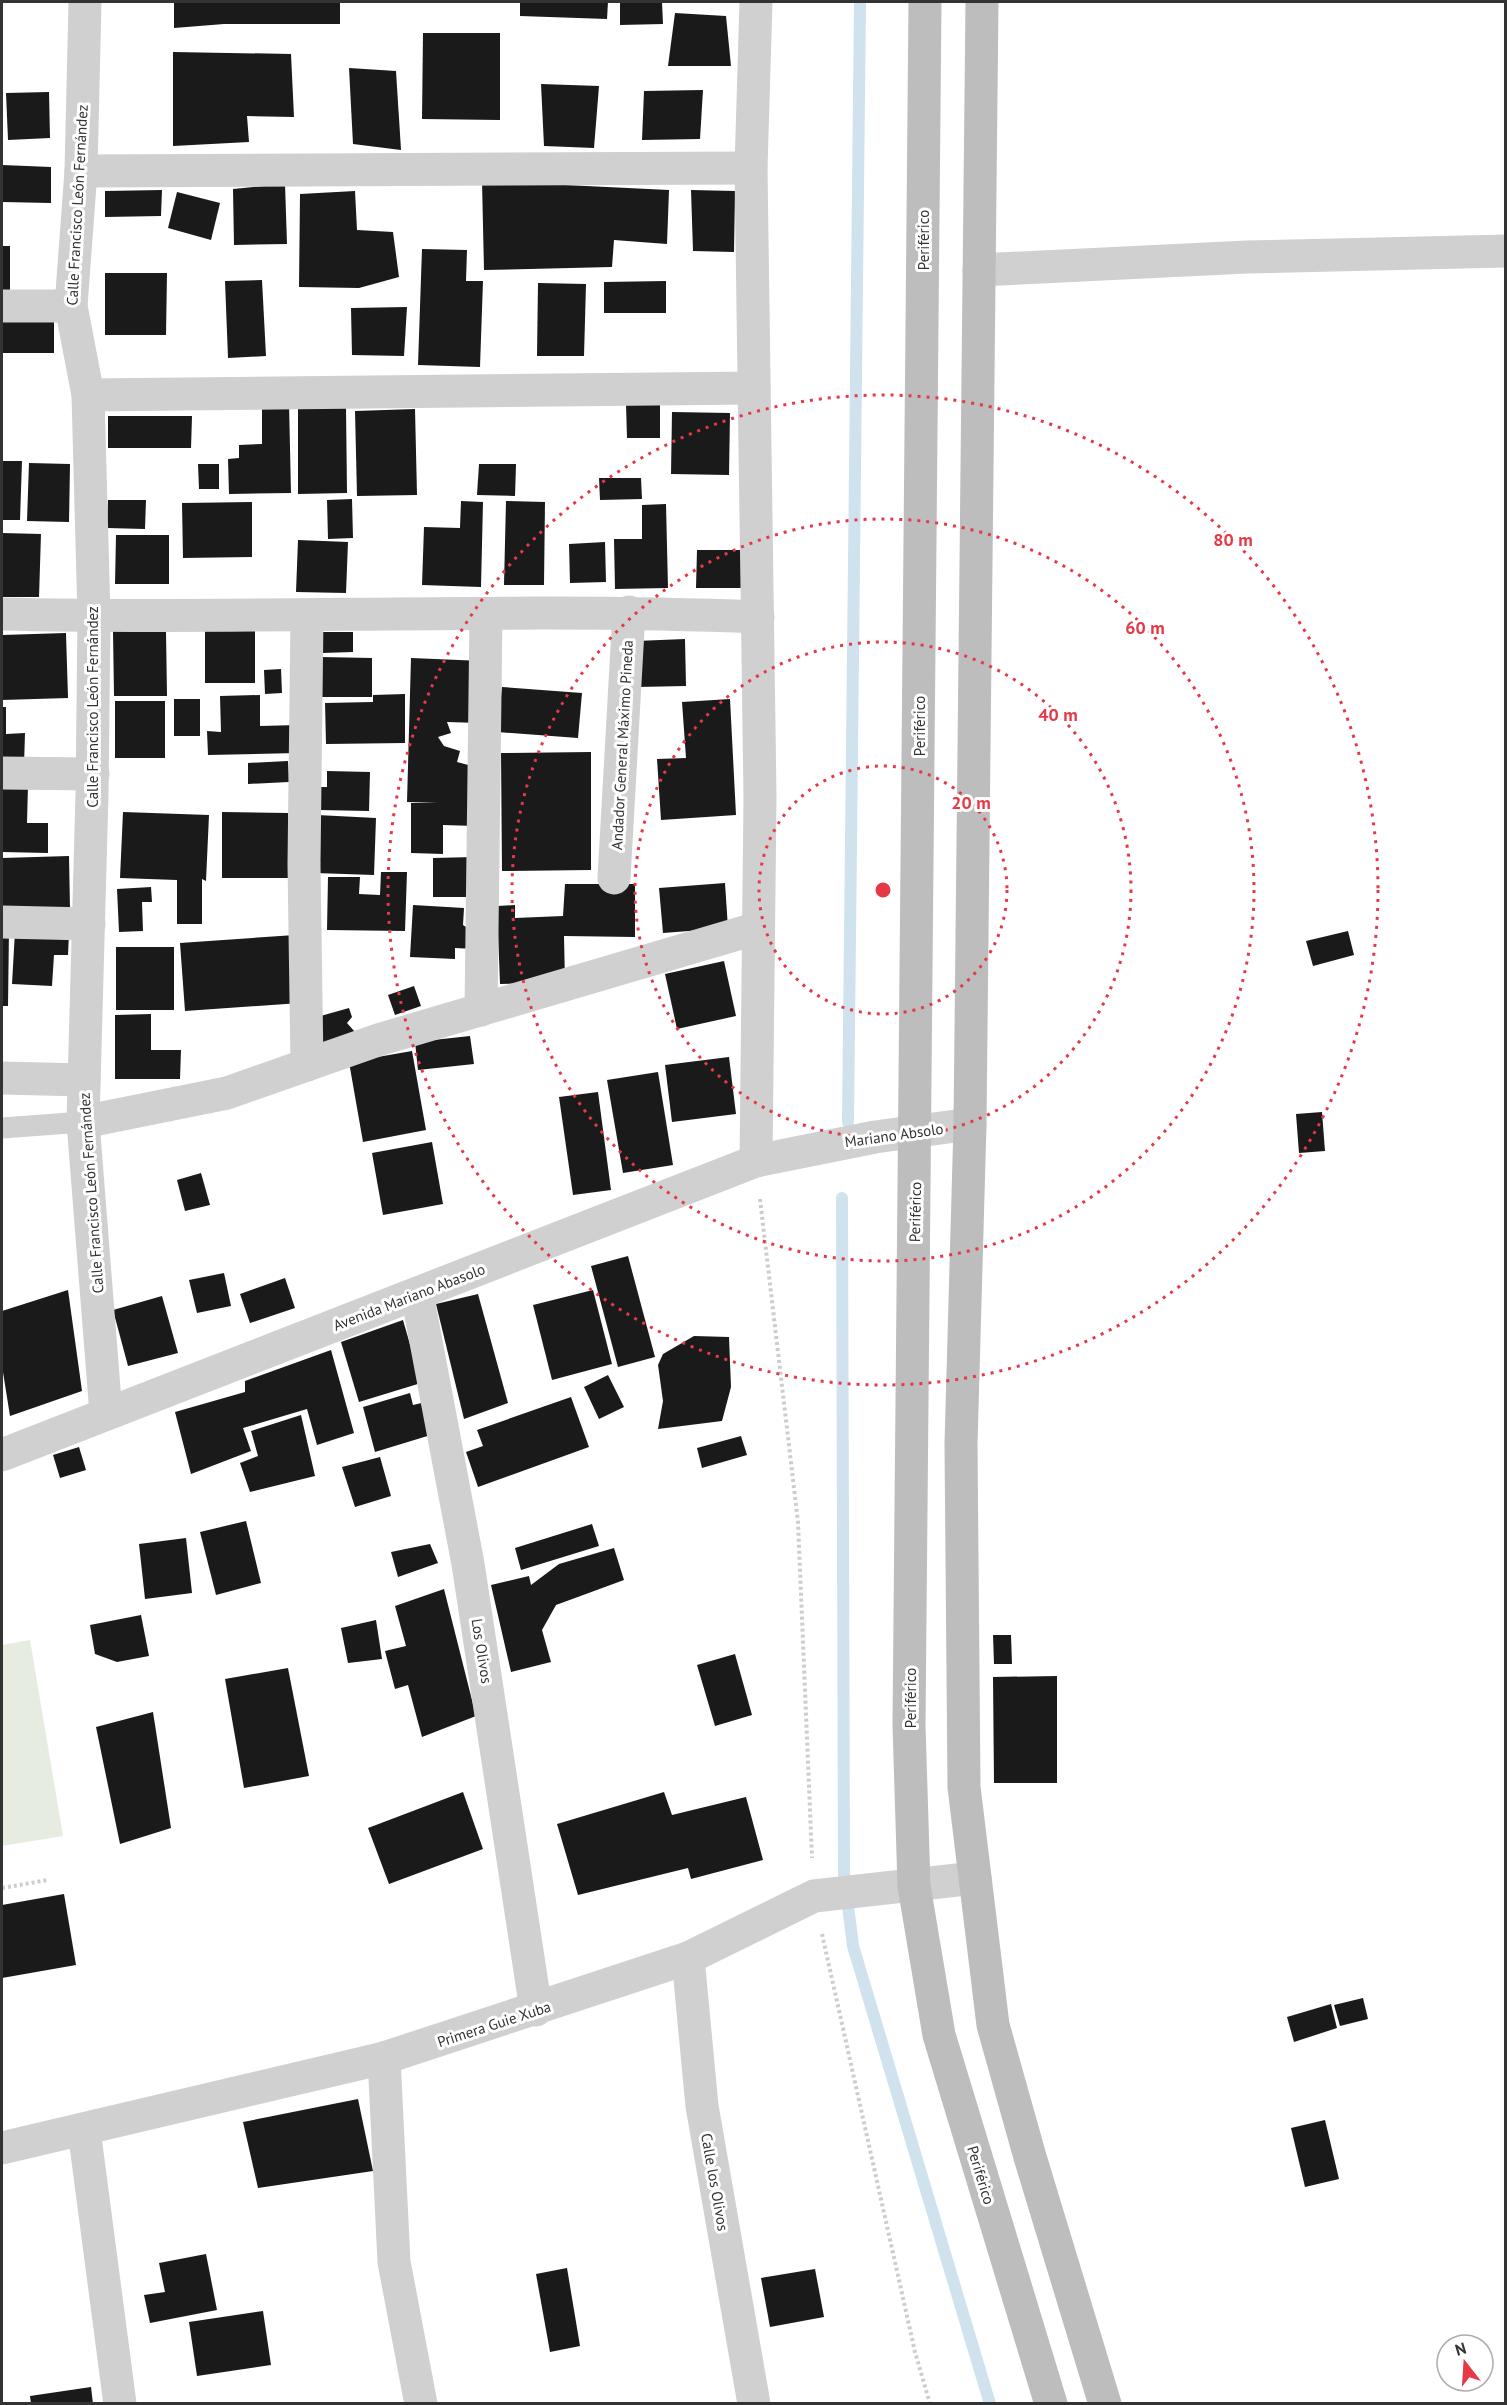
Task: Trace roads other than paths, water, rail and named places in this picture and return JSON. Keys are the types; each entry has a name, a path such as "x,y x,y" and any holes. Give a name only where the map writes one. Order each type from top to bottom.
{"main road":[{"name":"Periférico","path":"925,2 909,1725 914,1886 939,2035 1051,2403"},
{"path":"982,2 970,1124 961,1456 964,1787 993,2025 1030,2157 1105,2403"}],"street":[{"name":"Calle Francisco León Fernández","path":"85,2 81,171 70,306 88,395 94,616 93,774 83,1122 106,1414"},
{"path":"756,2 752,168 760,796 756,1161"},
{"path":"81,171 752,168"},
{"path":"979,270 1247,258 1506,251"},
{"path":"2,306 70,306"},
{"path":"88,395 754,388"},
{"path":"2,614 307,616 629,612 758,617"},
{"name":"Andador General Máximo Pineda","path":"614,878 629,612"},
{"path":"481,1010 486,615"},
{"path":"307,616 304,864 307,1065"},
{"path":"2,773 93,774"},
{"path":"2,922 89,924"},
{"path":"83,1122 227,1093 378,1040 758,928"},
{"path":"2,1078 84,1080"},
{"name":"Mariano Absolo","path":"819,1147 970,1124"},
{"name":"Avenida Mariano Abasolo","path":"2,1455 756,1161 819,1147"},
{"name":"Los Olivos","path":"417,1294 468,1564 536,2010"},
{"name":"Primera Guie Xuba","path":"2,2148 384,2058 536,2010 688,1958 820,1894 975,1878"},
{"name":"Calle los Olivos","path":"688,1958 702,2106 754,2403"},
{"path":"384,2058 394,2262 421,2403"},
{"path":"84,2130 120,2403"}],"lane":[{"path":"2,1128 83,1122"}],"waterway":[{"path":"848,1122 860,2"},
{"path":"842,1198 844,1874 853,1946 990,2404"}]}
